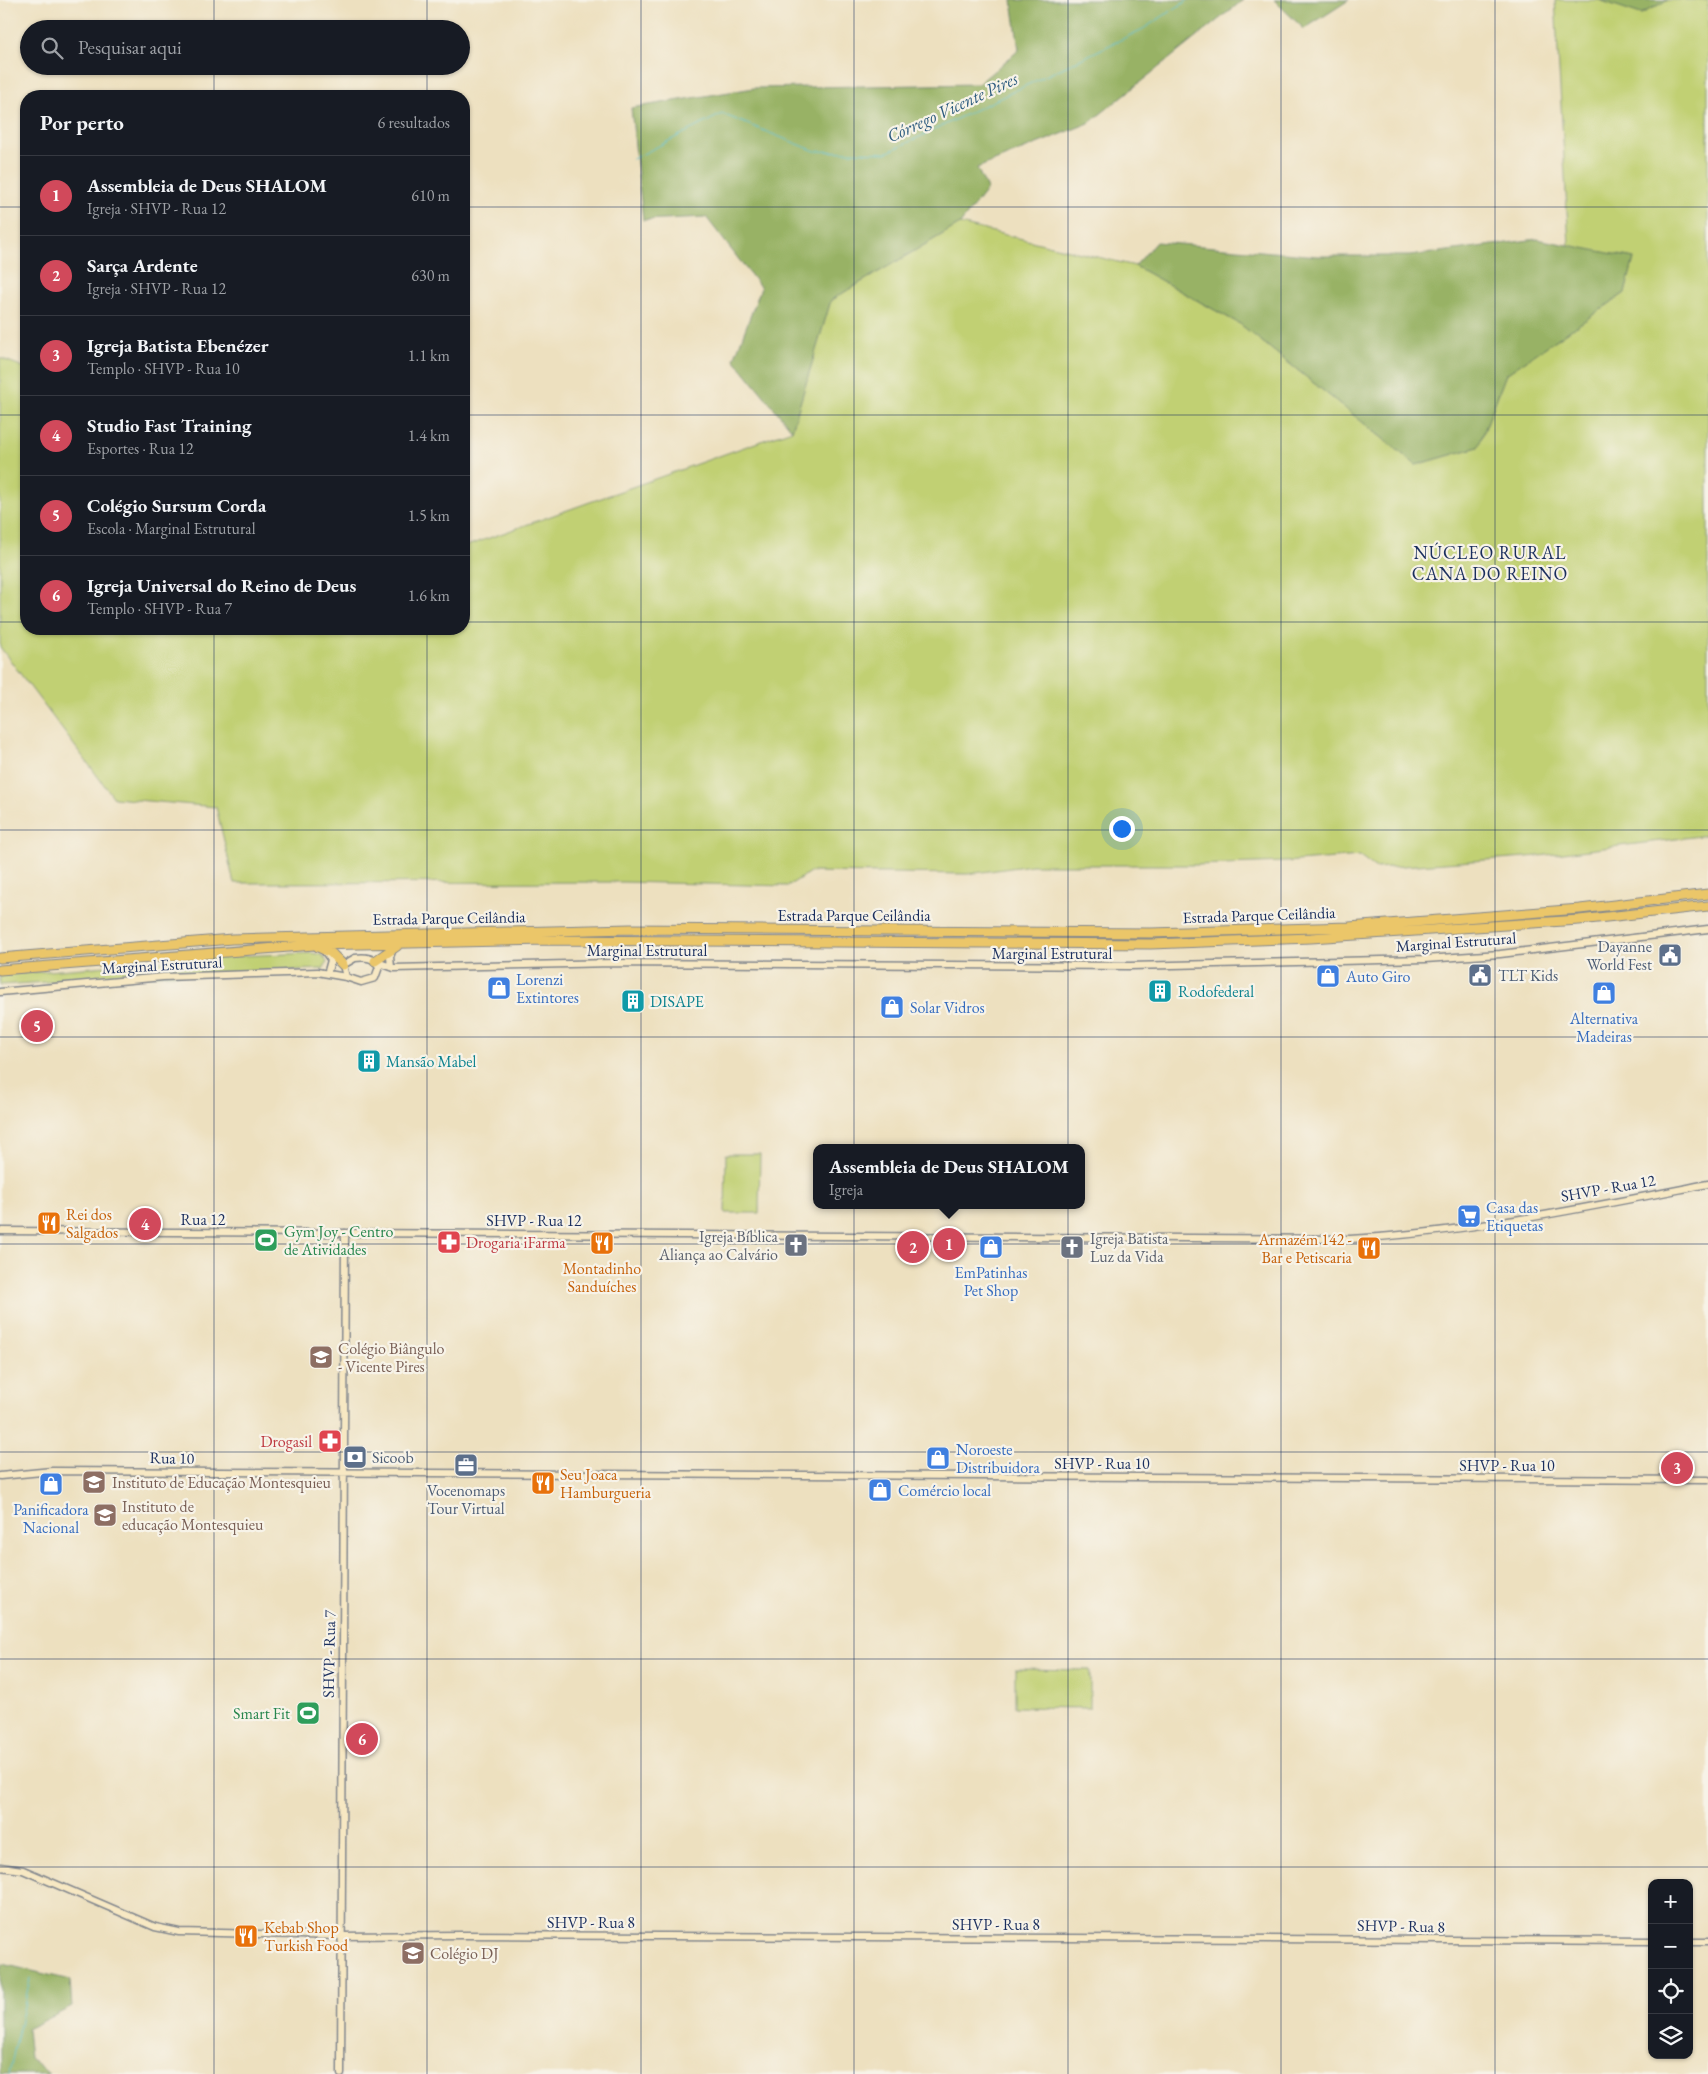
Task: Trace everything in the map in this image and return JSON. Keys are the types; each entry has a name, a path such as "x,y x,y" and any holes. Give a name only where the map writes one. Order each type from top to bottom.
{"highway":[{"name":"Estrada Parque Ceilândia","path":"0,958 232,939 630,929 1151,933 1349,927 1580,909 1708,894"},
{"name":"Estrada Parque Ceilândia","path":"0,970 314,945 546,940 1151,944 1381,935 1579,920 1708,906"},
{"path":"376,962 395,946 408,944"},
{"path":"314,945 323,949 343,965"}],"street":[{"name":"Marginal Estrutural","path":"376,962 392,968 614,963 1130,966 1425,959 1509,952 1708,929"},
{"path":"392,968 391,954 395,946"},
{"path":"323,949 331,960 327,972"},
{"path":"355,958 376,962 379,967 378,975 371,981 355,982 346,977 343,965 355,958"},
{"name":"Marginal Estrutural","path":"327,972 343,965"},
{"name":"Marginal Estrutural","path":"378,975 392,968"},
{"name":"Marginal Estrutural","path":"0,992 163,977 327,972 346,977"},
{"name":"SHVP - Rua 12","path":"345,1233 1350,1240 1397,1236 1499,1222 1708,1184"},
{"name":"Rua 12","path":"0,1231 345,1233"},
{"name":"SHVP - Rua 7","path":"341,2074 341,1936 344,1913 345,1233"},
{"name":"Rua 10","path":"0,1476 52,1471 345,1473"},
{"name":"SHVP - Rua 10","path":"345,1473 1708,1480"},
{"name":"SHVP - Rua 8","path":"0,1867 23,1870 166,1930 183,1933 341,1936 462,1934 1648,1941"},
{"path":"1693,1941 1708,1941"}],"green space":[{"path":"1012,0 1243,0 1089,123 977,168 987,189 960,224 831,300 792,430 734,359 761,288 706,217 643,220 631,108 754,88 978,84 1019,50"},
{"path":"1274,0 1349,0 1304,29"},
{"path":"1555,0 1599,0 1641,14 1668,0 1708,0 1708,835 1539,856 1376,868 1360,856 1285,862 1195,865 1032,865 968,874 810,872 788,886 623,882 234,883 216,807 114,798 0,647 0,358 20,366 20,635 470,635 470,545 792,430 831,300 960,224 1135,266 1240,324 1416,465 1478,447 1506,374 1625,293 1634,258 1569,246"},
{"path":"1599,0 1668,0 1641,14"},
{"path":"1537,239 1634,258 1625,293 1506,374 1478,447 1416,465 1240,324 1135,266 1156,242 1318,256 1410,256"},
{"path":"312,953 322,955 327,962 323,969 160,975 0,985 0,975 213,957"},
{"path":"726,1154 760,1154 759,1213 725,1213"},
{"path":"1015,1669 1090,1670 1090,1708 1015,1707"},
{"path":"3,1964 70,1980 72,2007 27,2029 30,2058 49,2074 0,2074 0,1970"}],"waterway":[{"name":"Córrego Vicente Pires","path":"633,159 722,114 815,151 886,153 1143,29 1188,0"},
{"path":"9,2074 30,1979"}],"place":[{"name":"Dayanne World Fest","path":"1670,955"},
{"name":"TLT Kids","path":"1480,975"},
{"name":"Auto Giro","path":"1328,976"},
{"name":"Lorenzi Extintores","path":"499,988"},
{"name":"Rodofederal","path":"1160,991"},
{"name":"Alternativa Madeiras","path":"1604,993"},
{"name":"DISAPE","path":"633,1001"},
{"name":"Solar Vidros","path":"892,1007"},
{"name":"Colégio Sursum Corda","path":"37,1026"},
{"name":"Mansão Mabel","path":"369,1061"},
{"name":"Casa das Etiquetas","path":"1469,1216"},
{"name":"Rei dos Salgados","path":"49,1223"},
{"name":"Studio Fast Training","path":"145,1224"},
{"name":"Gym Joy - Centro de Atividades","path":"266,1240"},
{"name":"Drogaria iFarma","path":"449,1242"},
{"name":"Montadinho Sanduíches","path":"602,1243"},
{"name":"Assembleia de Deus SHALOM","path":"949,1244"},
{"name":"Igreja Bíblica Aliança ao Calvário","path":"796,1245"},
{"name":"Sarça Ardente","path":"913,1247"},
{"name":"EmPatinhas Pet Shop","path":"991,1247"},
{"name":"Igreja Batista Luz da Vida","path":"1072,1247"},
{"name":"Armazém 142 - Bar e Petiscaria","path":"1369,1248"},
{"name":"Colégio Biângulo - Vicente Pires","path":"321,1357"},
{"name":"Drogasil","path":"330,1441"},
{"name":"Sicoob","path":"355,1457"},
{"name":"Noroeste Distribuidora","path":"938,1458"},
{"name":"Vocenomaps Tour Virtual","path":"466,1465"},
{"name":"Igreja Batista Ebenézer","path":"1677,1468"},
{"name":"Instituto de Educação Montesquieu","path":"94,1482"},
{"name":"Seu Joaca Hamburgueria","path":"543,1483"},
{"name":"Panificadora Nacional","path":"51,1484"},
{"name":"Comércio local","path":"880,1490"},
{"name":"Instituto de educação Montesquieu","path":"105,1515"},
{"name":"Smart Fit","path":"308,1713"},
{"name":"Igreja Universal do Reino de Deus","path":"362,1739"},
{"name":"Kebab Shop Turkish Food","path":"246,1936"},
{"name":"Colégio DJ","path":"413,1953"}],"district":[{"name":"NÚCLEO RURAL CANA DO REINO","path":"1490,562"}]}
